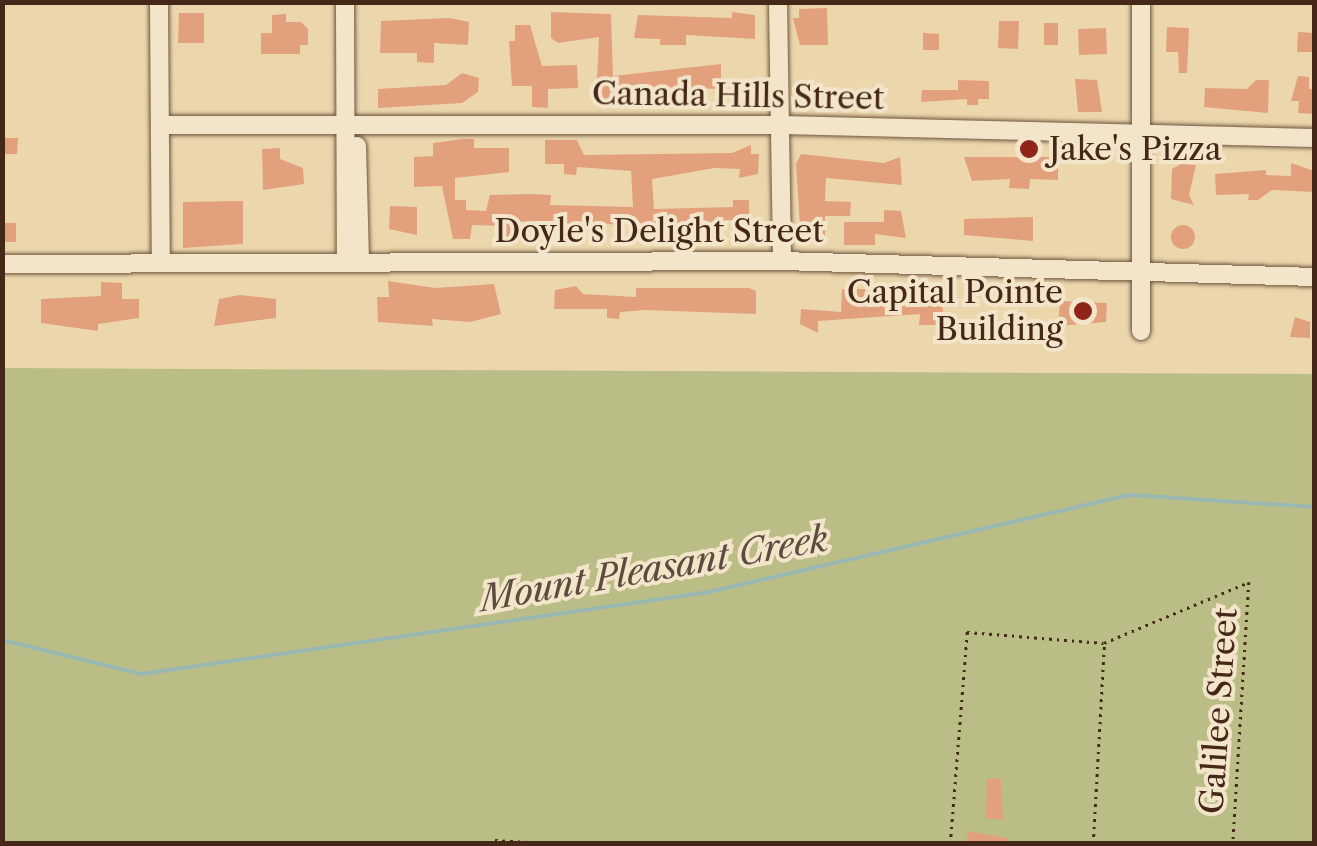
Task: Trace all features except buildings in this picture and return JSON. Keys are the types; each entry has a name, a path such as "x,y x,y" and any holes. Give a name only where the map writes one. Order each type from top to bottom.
{"street":[{"path":"159,2 161,263"},
{"path":"345,2 353,260"},
{"path":"350,124 356,2"},
{"path":"778,2 782,261"},
{"path":"1141,2 1141,331"},
{"name":"Canada Hills Street","path":"161,126 782,125 1314,138"},
{"name":"Doyle's Delight Street","path":"2,264 782,261 1314,277"}],"path":[{"name":"Galilee Street","path":"1104,643 1249,582 1233,844"},
{"path":"950,844 967,632 1104,643 1093,844"},
{"path":"495,840 559,844"}],"green space":[{"path":"3,368 1314,374 1314,843 3,844"}],"waterway":[{"name":"Mount Pleasant Creek","path":"2,640 141,674 709,592 1130,495 1314,507"}],"place":[{"name":"Jake's Pizza","path":"1029,149"},
{"name":"Capital Pointe Building","path":"1083,311"}]}
